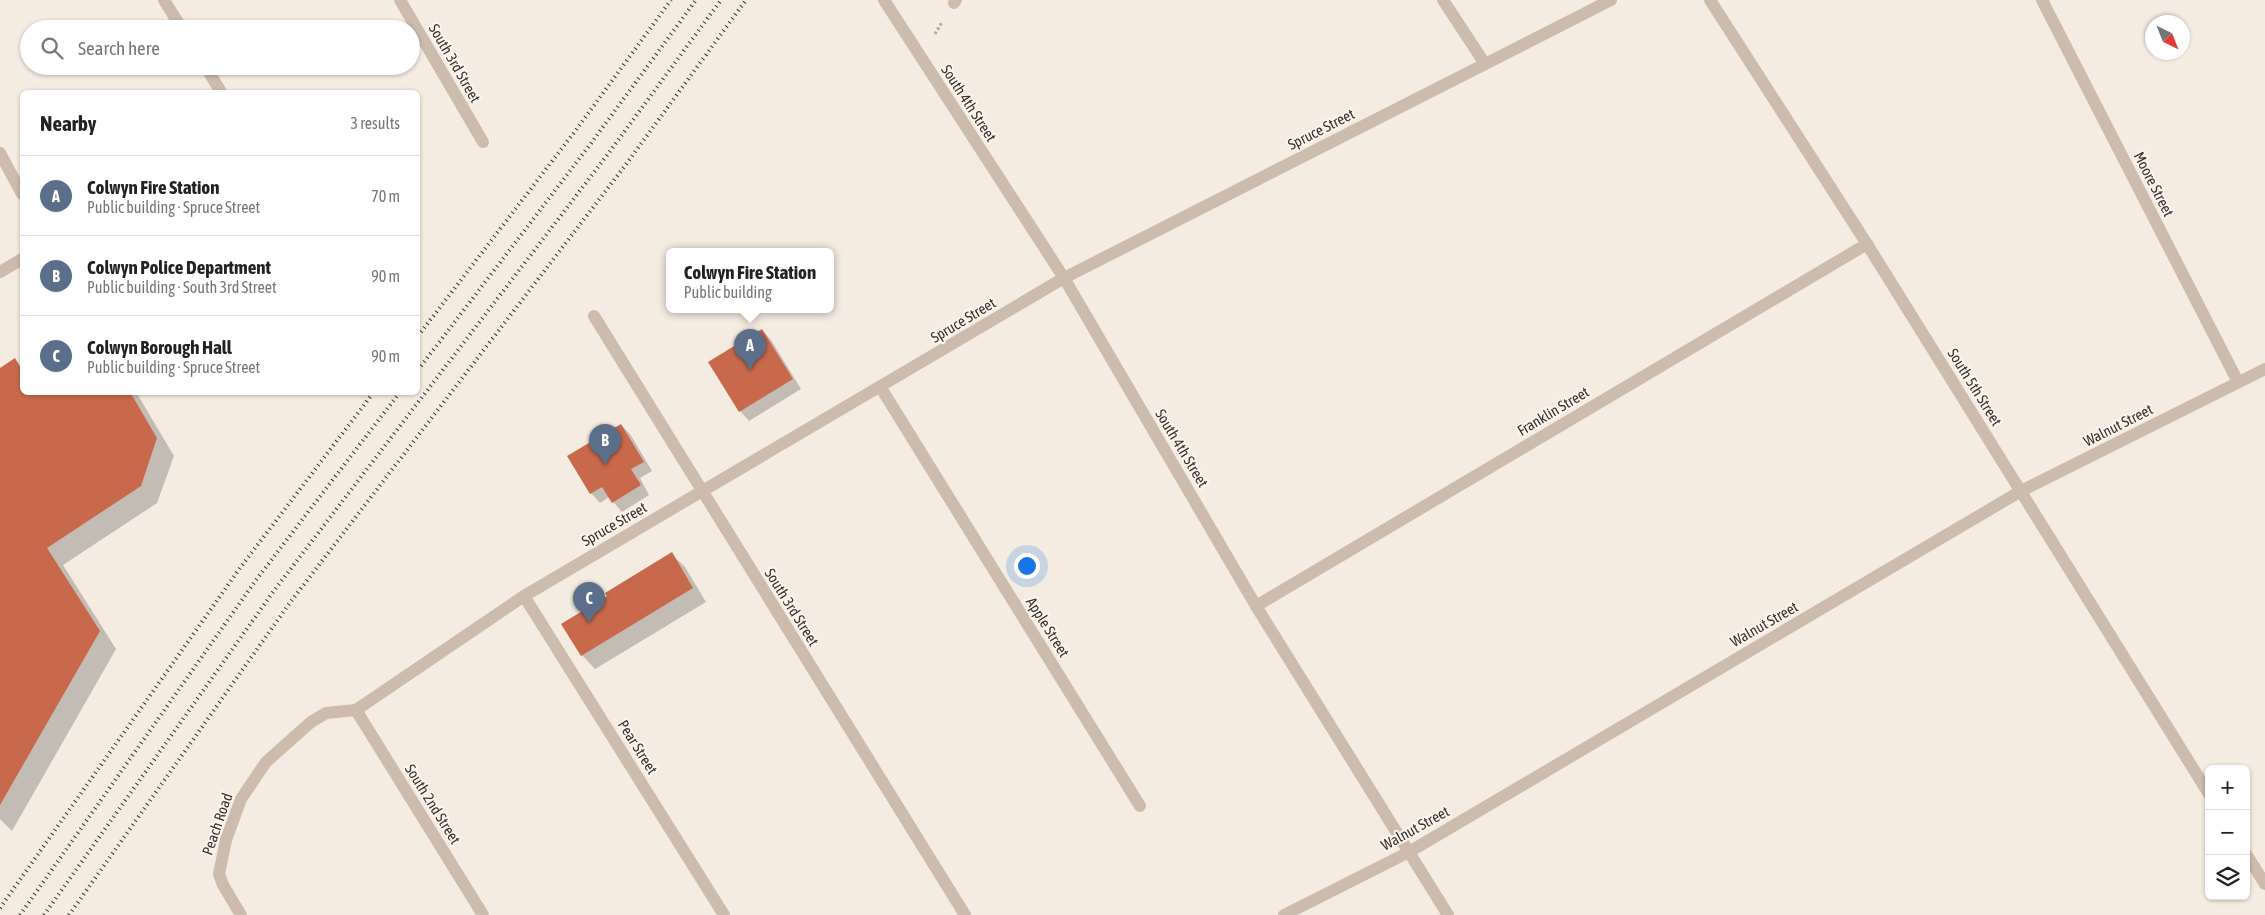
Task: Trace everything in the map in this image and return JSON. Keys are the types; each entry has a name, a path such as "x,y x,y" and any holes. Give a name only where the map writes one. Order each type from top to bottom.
{"street":[{"path":"164,0 176,20"},
{"name":"South 3rd Street","path":"400,0 412,20"},
{"name":"South 4th Street","path":"884,0 1064,278 1256,606 1448,915"},
{"path":"1443,0 1485,64"},
{"name":"Spruce Street","path":"356,710 524,596 881,388 1064,278 1611,0"},
{"name":"South 5th Street","path":"1710,0 1867,244 2205,788"},
{"name":"Moore Street","path":"2042,0 2238,382"},
{"name":"South 3rd Street","path":"420,34 483,142"},
{"path":"211,75 220,90"},
{"path":"0,153 20,190"},
{"name":"Franklin Street","path":"1256,606 1867,244"},
{"path":"0,272 20,260"},
{"name":"South 3rd Street","path":"594,316 701,492 965,915"},
{"name":"Walnut Street","path":"1284,915 1409,852 2021,491 2265,369"},
{"name":"Apple Street","path":"881,388 1140,806"},
{"name":"Pear Street","path":"524,596 724,915"},
{"name":"Peach Road","path":"241,915 222,885 219,874 226,840 241,799 266,762 311,722 326,713 356,710"},
{"name":"South 2nd Street","path":"356,710 483,915"},
{"path":"2247,855 2265,884"}],"path":[{"path":"920,57 955,2"}],"building":[{"path":"762,329 793,379 739,412 708,362"},
{"path":"15,358 20,367 20,395 132,395 157,438 141,486 47,548 100,631 0,805 0,368"},
{"path":"621,424 644,462 631,469 641,485 612,503 602,487 590,494 567,456"},
{"path":"672,552 693,588 581,656 561,624 607,596 605,593"}],"railway":[{"path":"420,333 576,130 671,0"},
{"path":"420,367 592,142 696,0"},
{"path":"44,915 273,592 608,154 721,0"},
{"path":"69,915 289,604 624,167 746,0"},
{"path":"0,908 240,568 372,395"},
{"path":"20,915 256,580 398,395"}],"place":[{"name":"Colwyn Fire Station","path":"750,370"},
{"name":"Colwyn Police Department","path":"605,465"},
{"name":"Colwyn Borough Hall","path":"589,623"}]}
